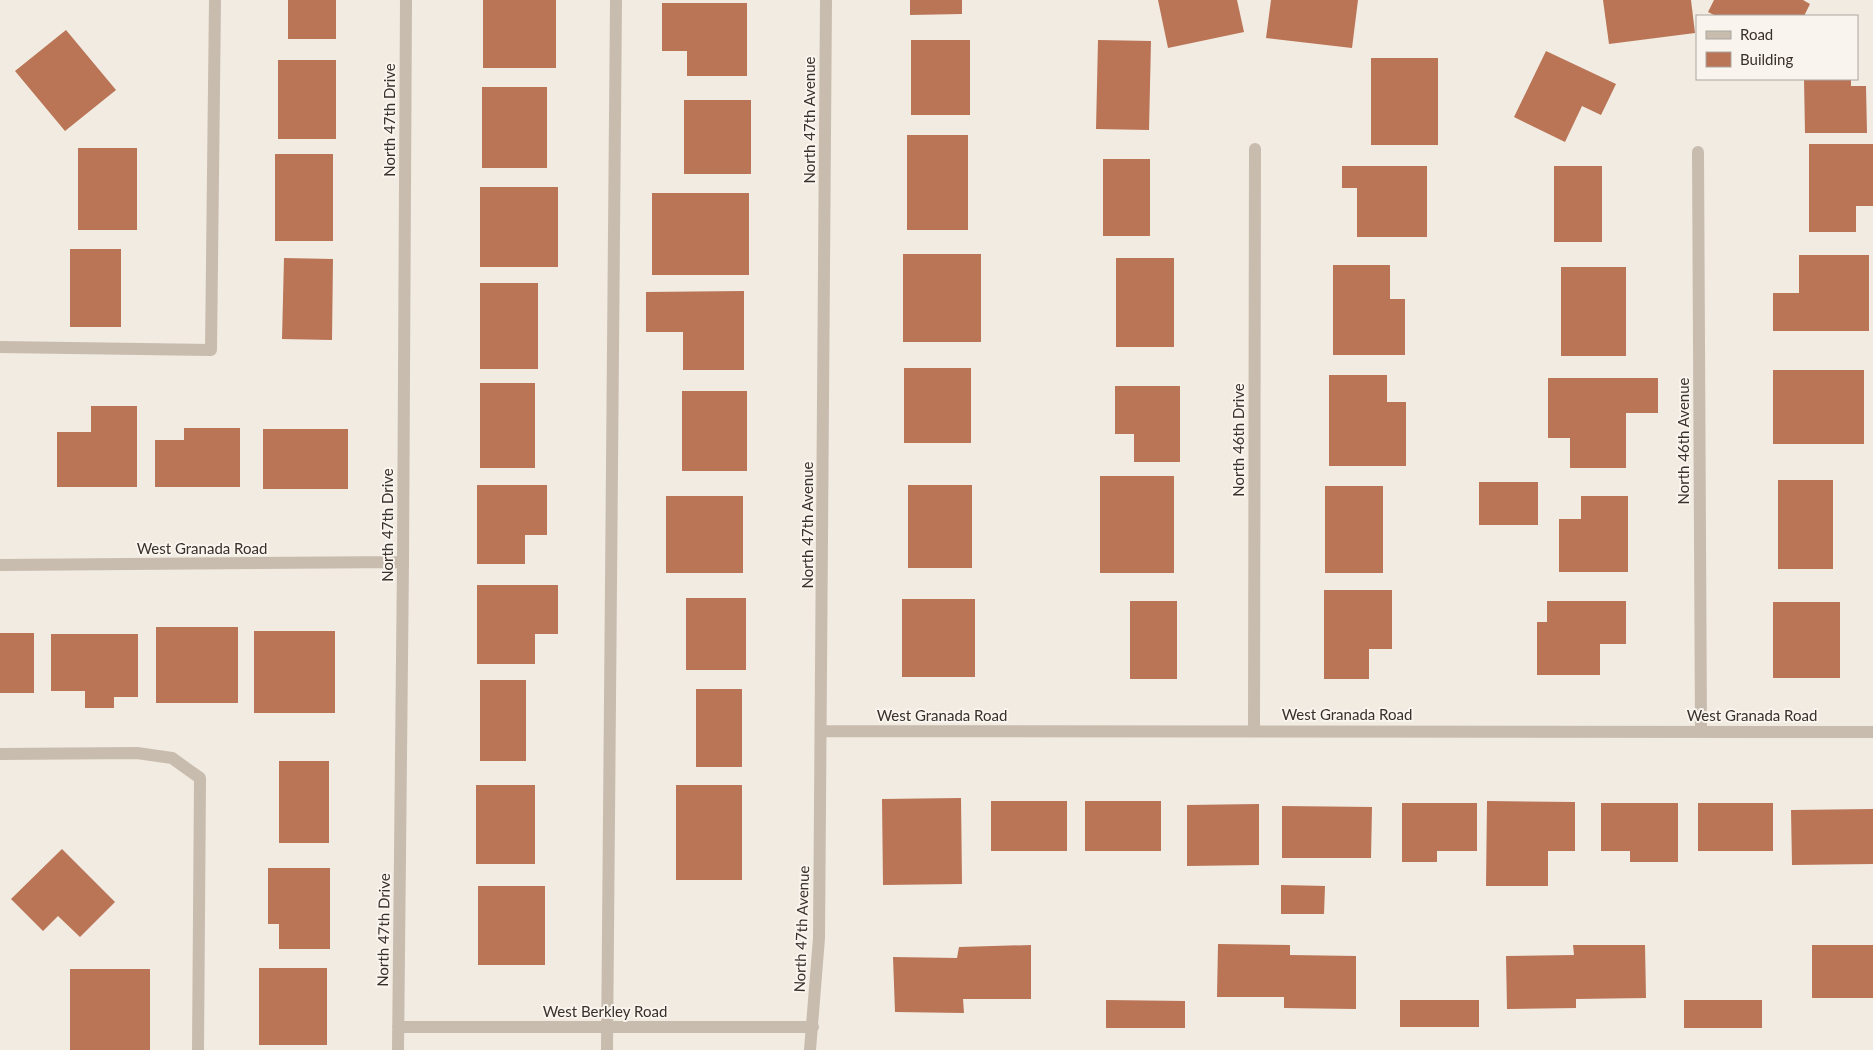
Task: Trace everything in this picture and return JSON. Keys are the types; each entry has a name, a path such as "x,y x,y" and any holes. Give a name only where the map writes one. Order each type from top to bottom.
{"street":[{"path":"0,347 211,350 215,0"},
{"name":"North 47th Drive","path":"398,1050 406,0"},
{"path":"607,1050 616,0"},
{"name":"North 47th Avenue","path":"810,1050 819,938 826,0"},
{"name":"North 46th Drive","path":"1254,730 1255,149"},
{"name":"North 46th Avenue","path":"1698,152 1701,731"},
{"name":"West Granada Road","path":"0,565 403,562"},
{"name":"West Granada Road","path":"822,731 1873,732"},
{"path":"0,754 137,753 172,758 200,778 198,1050"},
{"name":"West Berkley Road","path":"398,1027 813,1027"}],"building":[{"path":"288,0 336,0 336,39 288,39"},
{"path":"483,0 556,0 556,68 483,68"},
{"path":"910,0 962,0 962,14 910,15"},
{"path":"1158,0 1237,0 1244,32 1168,48"},
{"path":"1271,0 1358,0 1352,48 1266,38"},
{"path":"1603,0 1691,0 1695,33 1609,44"},
{"path":"1714,0 1803,0 1810,4 1804,15 1714,15 1708,12"},
{"path":"662,3 747,3 747,76 687,76 687,51 662,51"},
{"path":"66,30 116,90 65,131 15,71"},
{"path":"911,40 970,40 970,115 911,115"},
{"path":"1098,40 1151,41 1149,130 1096,129"},
{"path":"1546,51 1616,84 1601,115 1582,106 1565,142 1514,117"},
{"path":"1371,58 1438,58 1438,145 1371,145"},
{"path":"278,60 336,60 336,139 278,139"},
{"path":"1804,80 1851,80 1851,86 1866,86 1867,133 1805,133"},
{"path":"482,87 547,87 547,168 482,168"},
{"path":"684,100 751,100 751,174 684,174"},
{"path":"907,135 968,135 968,230 907,230"},
{"path":"1809,144 1873,144 1873,206 1856,206 1856,232 1809,232"},
{"path":"78,148 137,148 137,230 78,230"},
{"path":"275,154 333,154 333,241 275,241"},
{"path":"1103,159 1150,159 1150,236 1103,236"},
{"path":"1342,166 1427,166 1427,237 1357,237 1357,188 1342,188"},
{"path":"1554,166 1602,166 1602,242 1554,242"},
{"path":"480,187 558,187 558,267 480,267"},
{"path":"652,193 749,193 749,275 652,275"},
{"path":"70,249 121,249 121,327 70,327"},
{"path":"903,254 981,254 981,342 903,342"},
{"path":"1799,255 1869,255 1869,331 1773,331 1773,293 1799,293"},
{"path":"284,258 333,259 332,340 282,339"},
{"path":"1116,258 1174,258 1174,347 1116,347"},
{"path":"1333,265 1390,265 1390,299 1405,299 1405,355 1333,355"},
{"path":"1561,267 1626,267 1626,356 1561,356"},
{"path":"480,283 538,283 538,369 480,369"},
{"path":"744,291 744,370 683,370 683,332 646,332 646,292"},
{"path":"904,368 971,368 971,443 904,443"},
{"path":"1773,370 1864,370 1864,444 1773,444"},
{"path":"1329,375 1387,375 1387,402 1406,402 1406,466 1329,466"},
{"path":"1548,378 1658,378 1658,413 1626,413 1626,468 1570,468 1570,438 1548,438"},
{"path":"480,383 535,383 535,468 480,468"},
{"path":"1115,386 1180,386 1180,462 1134,462 1134,434 1115,434"},
{"path":"682,391 747,391 747,471 682,471"},
{"path":"91,406 137,406 137,487 57,487 57,432 91,432"},
{"path":"184,428 240,428 240,487 155,487 155,440 184,440"},
{"path":"263,429 348,429 348,489 263,489"},
{"path":"1100,476 1174,476 1174,573 1100,573"},
{"path":"1778,480 1833,480 1833,569 1778,569"},
{"path":"1479,482 1538,482 1538,525 1479,525"},
{"path":"477,485 547,485 547,535 525,535 525,564 477,564"},
{"path":"908,485 972,485 972,568 908,568"},
{"path":"1325,486 1383,486 1383,573 1325,573"},
{"path":"666,496 743,496 743,573 666,573"},
{"path":"1581,496 1628,496 1628,572 1559,572 1559,519 1581,519"},
{"path":"477,585 558,585 558,634 535,634 535,664 477,664"},
{"path":"1324,590 1392,590 1392,649 1369,649 1369,679 1324,679"},
{"path":"686,598 746,598 746,670 686,670"},
{"path":"902,599 975,599 975,677 902,677"},
{"path":"1130,601 1177,601 1177,679 1130,679"},
{"path":"1547,601 1626,601 1626,644 1600,644 1600,675 1537,675 1537,622 1547,622"},
{"path":"1773,602 1840,602 1840,678 1773,678"},
{"path":"156,627 238,627 238,703 156,703"},
{"path":"254,631 335,631 335,713 254,713"},
{"path":"0,633 34,633 34,693 0,693"},
{"path":"51,634 138,634 138,697 114,697 114,708 85,708 85,691 51,691"},
{"path":"480,680 526,680 526,761 480,761"},
{"path":"696,689 742,689 742,767 696,767"},
{"path":"279,761 329,761 329,843 279,843"},
{"path":"476,785 535,785 535,864 476,864"},
{"path":"676,785 742,785 742,880 676,880"},
{"path":"961,798 962,884 883,885 882,799"},
{"path":"991,801 1067,801 1067,851 991,851"},
{"path":"1085,801 1161,801 1161,851 1085,851"},
{"path":"1487,801 1575,802 1575,851 1548,851 1548,886 1486,886"},
{"path":"1402,803 1477,803 1477,851 1437,851 1437,862 1402,862"},
{"path":"1601,803 1678,803 1678,862 1630,862 1630,851 1601,851"},
{"path":"1698,803 1773,803 1773,851 1698,851"},
{"path":"1259,804 1259,865 1187,866 1187,805"},
{"path":"1282,806 1372,807 1371,858 1282,858"},
{"path":"1873,809 1873,864 1792,865 1791,810"},
{"path":"62,849 115,902 80,937 58,916 43,931 11,899"},
{"path":"268,868 330,868 330,949 279,949 279,924 268,924"},
{"path":"1281,885 1325,886 1324,914 1281,914"},
{"path":"478,886 545,886 545,965 478,965"},
{"path":"1218,944 1290,945 1290,955 1356,956 1356,1009 1284,1008 1284,997 1217,997"},
{"path":"1031,945 1031,999 963,999 964,1013 895,1012 893,957 957,958 959,947"},
{"path":"1573,945 1645,945 1646,998 1576,999 1576,1008 1507,1009 1506,956 1574,955"},
{"path":"1812,945 1873,945 1873,998 1812,998"},
{"path":"259,968 327,968 327,1045 259,1045"},
{"path":"70,969 150,969 150,1050 70,1050"},
{"path":"1106,1000 1185,1001 1185,1028 1106,1028"},
{"path":"1400,1000 1479,1000 1479,1027 1400,1027"},
{"path":"1684,1000 1762,1000 1762,1028 1684,1028"}]}
